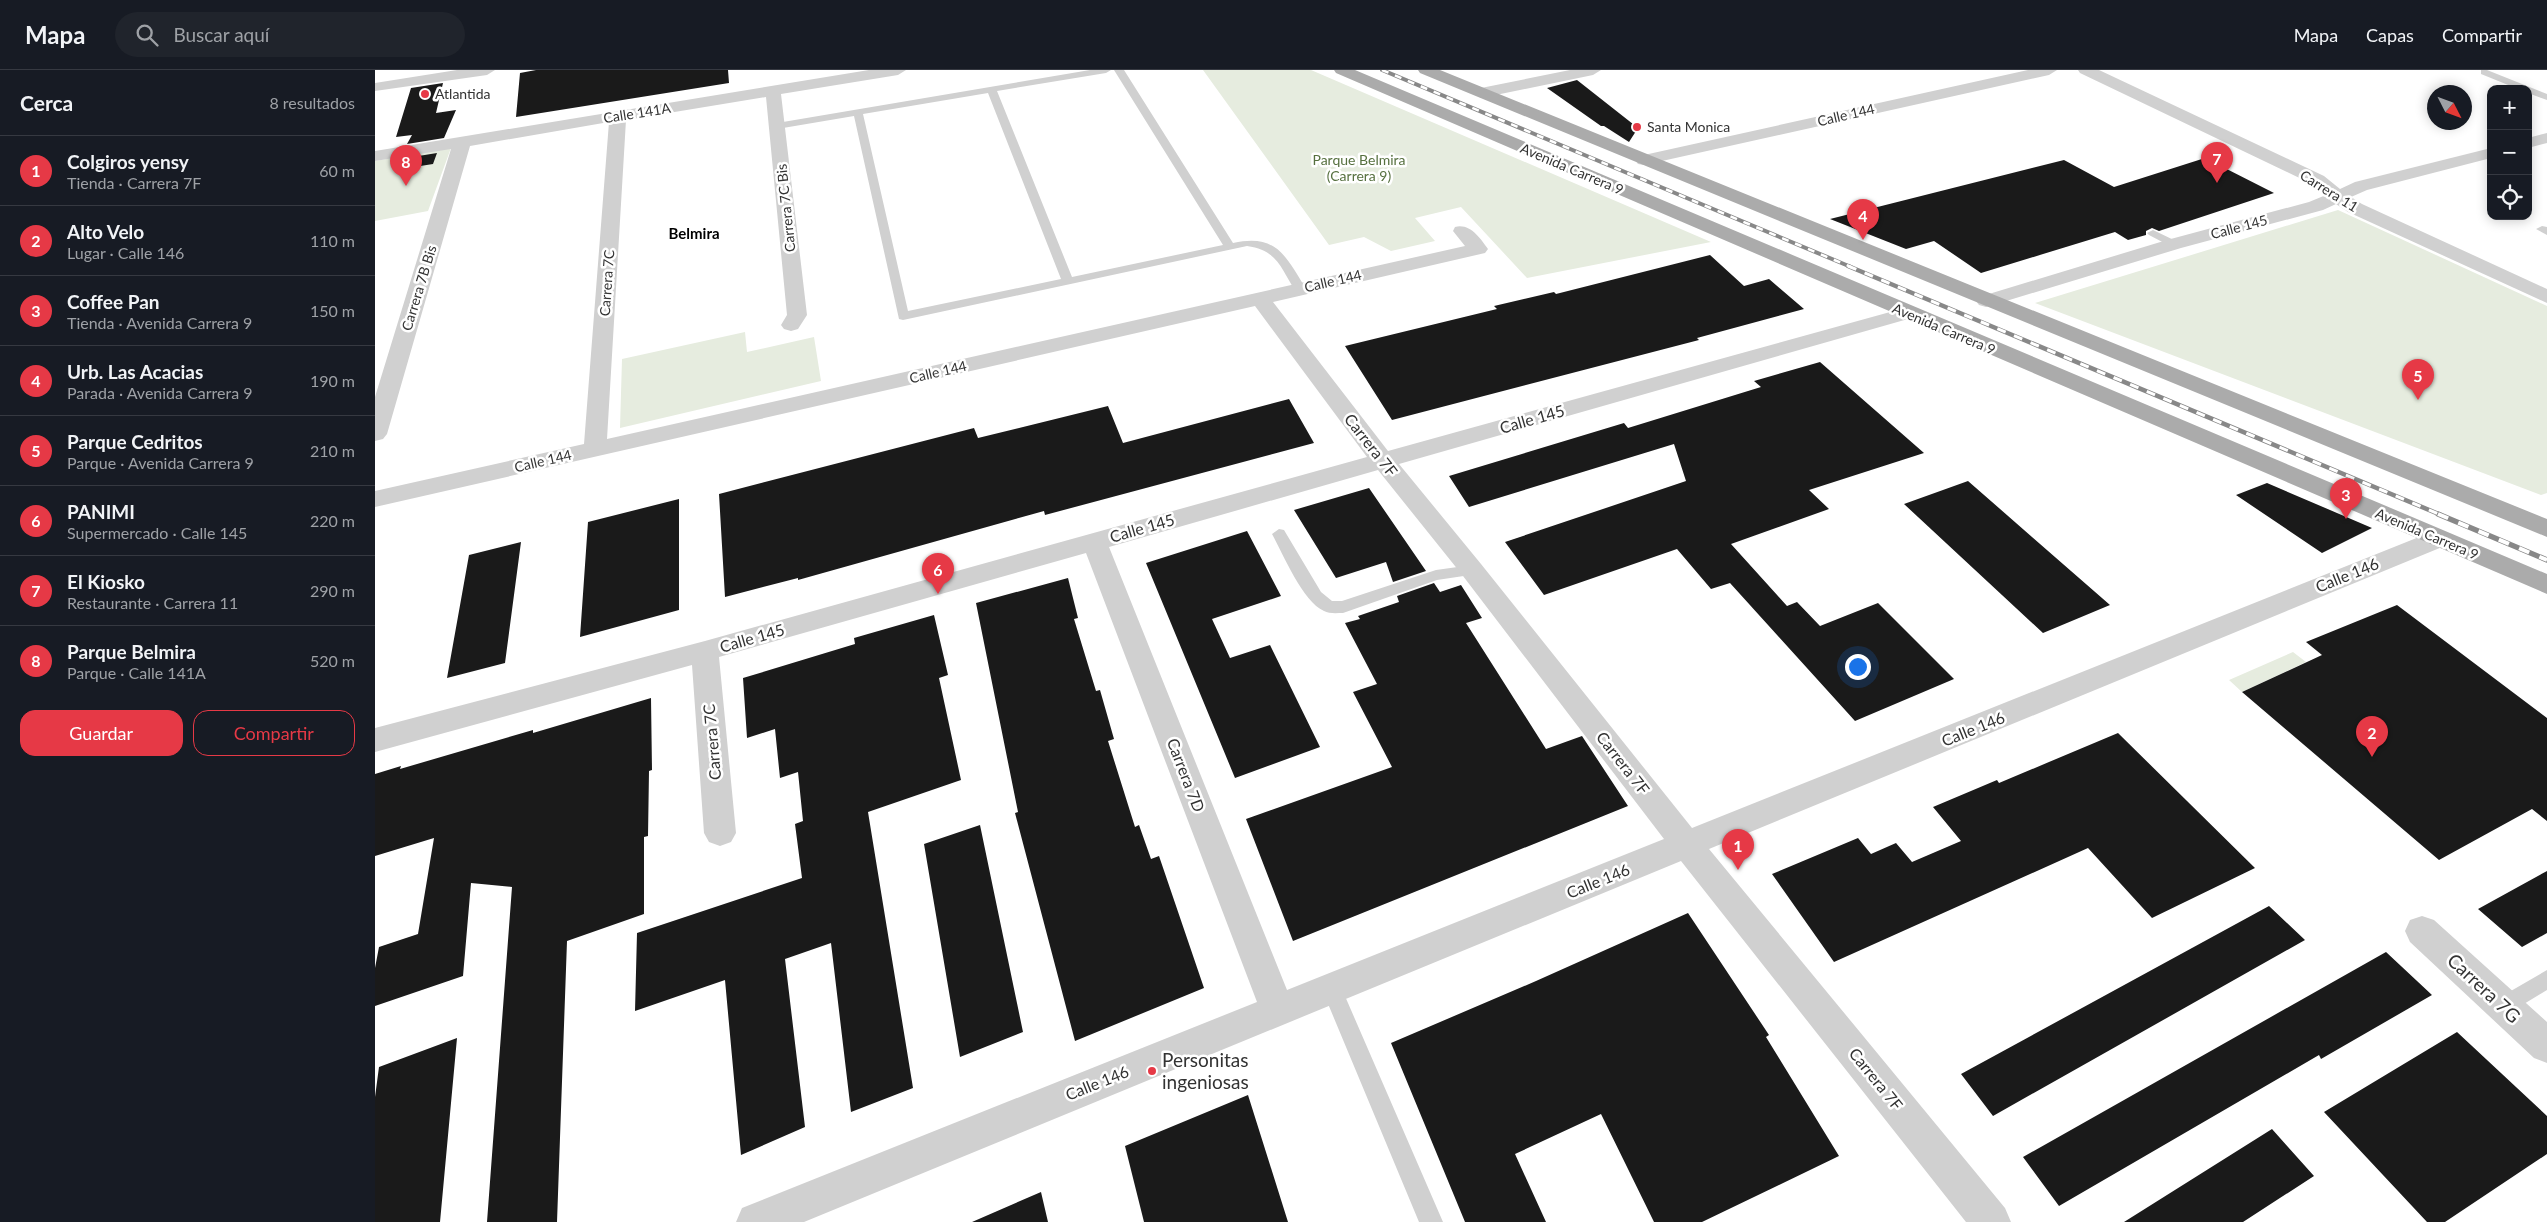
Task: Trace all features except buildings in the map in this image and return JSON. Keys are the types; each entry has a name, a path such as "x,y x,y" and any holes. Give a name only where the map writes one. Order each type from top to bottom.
{"main road":[{"name":"Avenida Carrera 9","path":"1342,70 2547,586"},
{"path":"1425,70 1986,301 2544,525"}],"street":[{"path":"383,70 377,95 487,70"},
{"name":"Calle 141A","path":"375,156 898,70"},
{"path":"1481,93 1593,70"},
{"name":"Calle 144","path":"1644,160 2049,70"},
{"name":"Carrera 11","path":"2086,70 2317,180 2329,188 2335,196 2355,208 2547,298"},
{"name":"Carrera 7C Bis","path":"773,90 797,315 791,325"},
{"name":"Carrera 7C","path":"595,450 618,116"},
{"path":"2532,142 2547,138"},
{"name":"Carrera 7B Bis","path":"375,434 462,142"},
{"name":"Calle 145","path":"1986,301 2175,244 2316,206 2361,186 2487,154"},
{"name":"Calle 144","path":"375,500 1478,249 1462,231"},
{"name":"Carrera 7F","path":"1260,298 1383,461 1472,570 1688,846 1991,1222"},
{"name":"Calle 145","path":"375,740 705,651 1908,313"},
{"name":"Calle 146","path":"756,1222 1331,987 1688,846 2438,539"},
{"name":"Carrera 7D","path":"1094,542 1277,1009"},
{"name":"Carrera 7C","path":"705,651 720,833"},
{"name":"Carrera 7G","path":"2422,930 2547,1046"}],"lane":[{"path":"777,126 1107,70"},
{"path":"1119,70 1229,246"},
{"path":"2484,72 2517,85"},
{"path":"991,90 1068,281"},
{"path":"2532,91 2547,97"},
{"path":"858,112 903,316 1229,246 1261,244 1273,248 1300,289"},
{"path":"2153,233 2175,244"},
{"path":"1279,534 1315,596 1327,607 1343,607 1436,576 1472,570"},
{"path":"2504,1006 2547,979"},
{"path":"1331,987 1431,1222"}],"green space":[{"name":"Parque Belmira (Carrera 9)","path":"1203,70 1311,70 1711,242 1527,278 1461,207 1415,218 1435,241 1391,251 1364,237 1329,245"},
{"path":"451,148 428,211 375,221 375,161"},
{"path":"2338,210 2547,306 2547,493 2541,495 2035,303"},
{"path":"745,332 747,352 814,337 821,381 620,428 622,359"},
{"path":"2293,652 2306,662 2242,692 2229,680"}],"railway":[{"path":"1382,70 1851,267"},
{"path":"1848,266 2441,515"},
{"path":"2438,514 2547,560"}],"place":[{"name":"Atlantida","path":"425,94"},
{"name":"Santa Monica","path":"1637,127"},
{"name":"El Kiosko","path":"2217,183"},
{"name":"Parque Belmira","path":"406,186"},
{"name":"Urb. Las Acacias","path":"1863,240"},
{"name":"Parque Cedritos","path":"2418,400"},
{"name":"Coffee Pan","path":"2346,519"},
{"name":"PANIMI","path":"938,594"},
{"name":"Alto Velo","path":"2372,757"},
{"name":"Colgiros yensy","path":"1738,870"},
{"name":"Personitas ingeniosas","path":"1152,1071"}],"district":[{"name":"Belmira","path":"694,234"}]}
